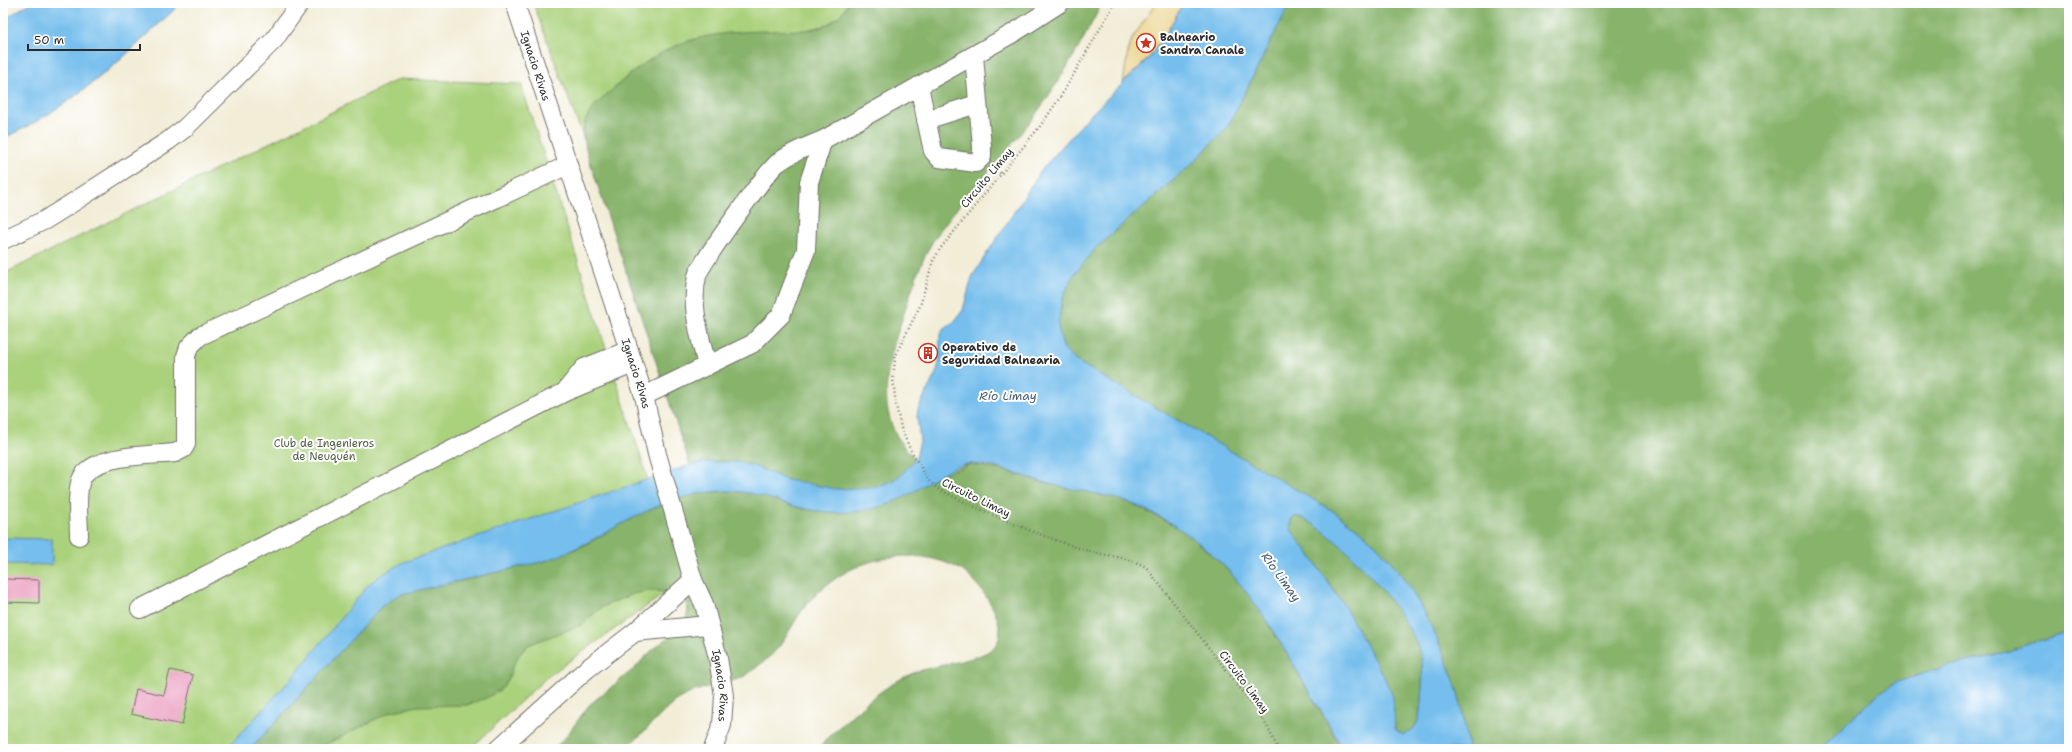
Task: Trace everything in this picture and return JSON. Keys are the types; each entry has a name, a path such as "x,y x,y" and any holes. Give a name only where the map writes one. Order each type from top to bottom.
{"street":[{"path":"3,228 50,205 131,155 168,130 195,106 266,34 290,3"},
{"path":"3,240 45,220 168,141 185,128 274,40 300,3"},
{"name":"Ignacio Rivas","path":"515,3 644,396 657,454 693,580 704,604 708,625 718,658 724,696 722,725 713,749"},
{"path":"707,366 694,310 697,274 734,218 777,163 802,148 823,140 974,56 1060,3"},
{"path":"919,86 933,151 939,158 976,163 982,157 974,56"},
{"path":"926,120 977,104"},
{"path":"644,396 752,344 781,315 806,250 809,182 823,140"},
{"path":"79,536 80,482 88,470 108,460 175,452 183,449 186,444 186,356 189,347 200,336 568,165"},
{"path":"140,609 565,392 584,368 631,357"},
{"path":"498,749 587,668 635,632 693,580"},
{"path":"635,632 708,625"}],"path":[{"name":"Circuito Limay","path":"1115,3 1068,83 1041,125 936,254 923,297 898,350 894,368 898,416 906,439 929,482 938,489 1015,526 1084,550 1135,561 1146,567 1257,710 1267,726 1278,749"}],"green space":[{"path":"533,3 848,3 840,15 824,25 804,30 583,128 584,140"},
{"path":"848,3 1102,3 1071,60 1036,114 944,224 928,249 914,284 899,329 893,349 886,388 887,407 892,426 901,443 916,459 908,469 902,475 890,482 877,487 846,490 815,486 787,480 748,465 735,462 724,461 690,465 588,156 585,144 584,125 596,104 631,73 661,53 695,39 725,33 805,30 822,27 837,18 844,11"},
{"path":"1290,3 2069,3 2069,631 1993,656 1945,667 1879,693 1819,749 1468,749 1459,697 1448,664 1414,594 1380,549 1352,524 1333,511 1076,361 1063,347 1058,327 1062,299 1073,276 1096,248 1194,162 1228,126"},
{"name":"Club de Ingenieros de Neuquén","path":"399,79 521,84 681,582 547,677 470,749 3,749 3,274"},
{"path":"970,464 1002,470 1042,482 1115,498 1135,505 1183,530 1221,563 1248,592 1287,654 1342,749 819,749 827,738 867,702 889,686 913,673 967,660 977,656 993,648 999,639 997,617 991,604 975,582 966,573 958,568 939,561 919,557 899,556 880,559 860,565 842,574 811,600 802,610 778,648 752,671 738,679 707,687 681,698 669,707 640,736 625,747 619,749 553,749 565,738 589,705 635,668 649,653 685,623 688,611 686,602 680,595 669,592 649,591 633,594 602,607 581,625 528,645 519,655 508,680 500,690 486,698 467,705 417,706 390,712 317,749 251,749 381,607 398,595 545,561 585,545 645,510 694,494 727,491 743,492 757,494 803,509 823,511 914,491 941,474"},
{"path":"1297,516 1314,524 1352,556 1389,598 1404,619 1415,639 1421,657 1423,673 1421,706 1418,721 1408,733 1403,735 1395,729 1393,697 1386,681 1343,604 1291,530 1291,519"}],"sand":[{"name":"Balneario Sandra Canale","path":"1156,3 1183,3 1167,32 1148,59 1123,82 1128,52 1132,39"}],"water":[{"path":"30,3 181,3 98,79 52,112 3,138 3,20"},
{"name":"Río Limay","path":"1183,3 1290,3 1228,126 1194,162 1096,248 1073,276 1062,299 1058,327 1063,347 1076,361 1333,511 1358,529 1375,544 1392,563 1414,594 1440,646 1448,664 1459,697 1468,749 1342,749 1327,720 1283,646 1250,597 1233,575 1213,555 1191,537 1166,521 1127,502 1054,485 991,466 970,464 948,470 915,491 891,503 856,512 826,512 806,509 741,492 726,491 700,494 653,508 568,552 545,561 398,595 381,607 251,749 226,749 292,678 368,585 379,576 404,562 690,465 707,462 736,462 752,465 787,480 837,489 874,487 890,482 901,475 916,458 920,441 917,417 918,409 937,371 939,363 940,334 954,322 963,310 972,277 1043,168 1091,114 1148,59 1167,32","holes":["1297,516 1313,524 1332,538 1371,576 1388,598 1415,640 1422,662 1423,673 1421,706 1418,721 1408,733 1403,735 1395,729 1393,696 1386,681 1343,604 1291,530 1291,519"]},
{"path":"3,538 52,539 52,565 3,564"},
{"path":"2069,631 2069,749 1819,749 1879,693 1897,682 1945,667 1993,656"}],"building":[{"path":"3,579 39,580 39,603 3,602"},
{"path":"170,670 193,675 182,725 131,714 136,689 164,695"}],"place":[{"name":"Balneario Sandra Canale","path":"1146,43"},
{"name":"Operativo de Seguridad Balnearia","path":"928,353"}]}
